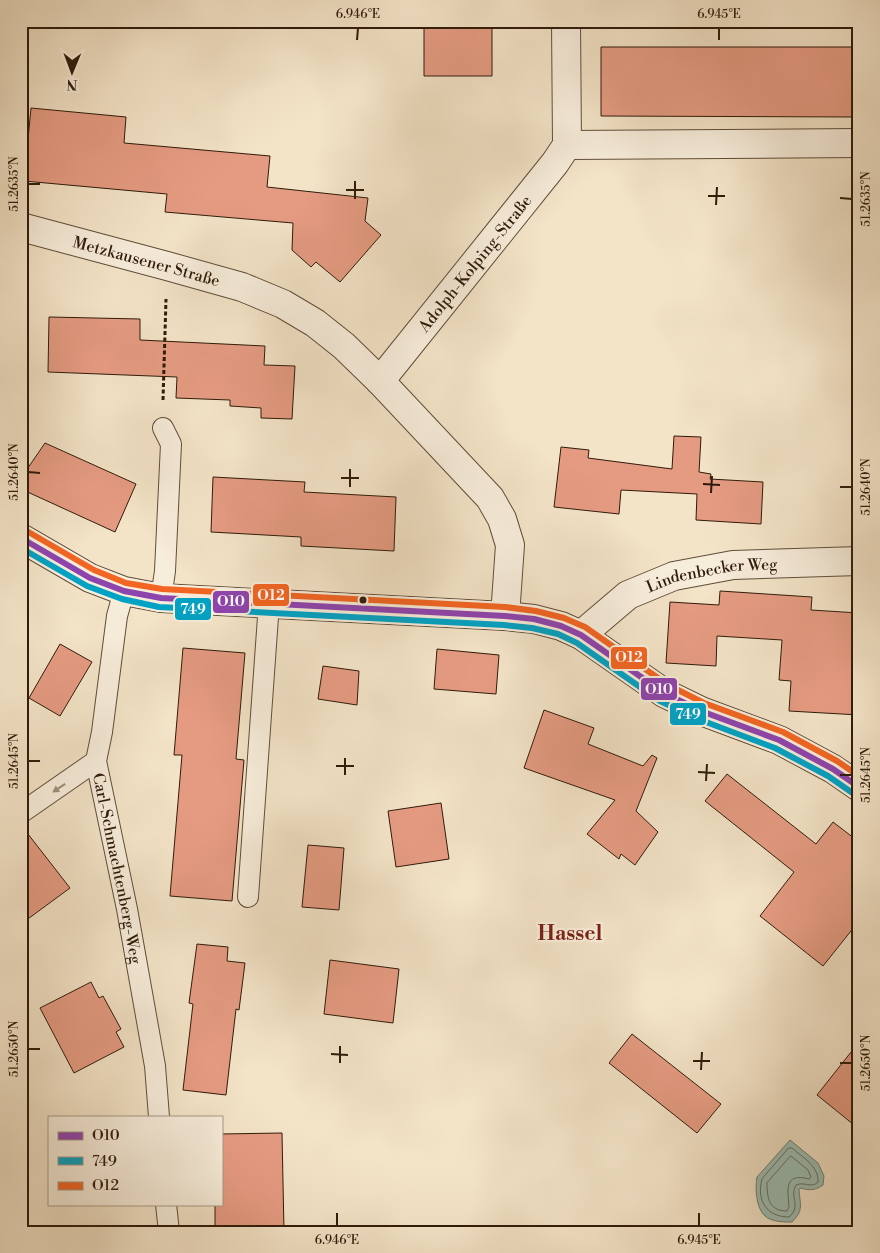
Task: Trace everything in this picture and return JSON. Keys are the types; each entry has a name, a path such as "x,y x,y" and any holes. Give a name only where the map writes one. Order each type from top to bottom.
{"street":[{"path":"566,21 567,144 859,143"},
{"name":"Adolph-Kolping-Straße","path":"380,381 555,163 567,144"},
{"name":"Metzkausener Straße","path":"21,227 242,287 283,304 344,346 380,381 490,498 502,519 510,545 505,616"},
{"path":"21,538 90,578 124,591 161,598 505,616 534,619 561,626 581,636 664,693 701,711 779,740 833,769 859,787"},
{"name":"Lindenbecker Weg","path":"581,636 628,595 674,576 733,566 859,561"}],"lane":[{"path":"161,598 165,571 171,444 163,428"},
{"name":"Carl-Schmachtenberg-Weg","path":"124,591 117,616 102,732 96,761 127,909 155,1066 160,1116"},
{"path":"248,897 269,604"},
{"path":"21,813 96,761"},
{"path":"166,1206 169,1232"}],"path":[{"path":"163,428 167,266"}],"water":[{"path":"790,1140 818,1163 824,1176 823,1185 818,1188 812,1190 799,1189 800,1211 792,1222 778,1221 765,1216 758,1203 756,1192 757,1177"}],"building":[{"path":"424,21 492,21 492,76 424,76"},
{"path":"601,47 855,47 855,117 601,116"},
{"path":"31,108 126,117 124,143 270,156 267,187 368,198 365,221 381,235 340,282 316,262 311,267 292,250 293,223 165,212 167,194 24,181"},
{"path":"49,317 140,319 140,340 265,346 264,365 295,366 292,419 261,418 261,408 230,406 230,400 176,398 177,377 48,372"},
{"path":"674,436 701,437 699,472 711,474 710,479 763,482 761,524 696,520 697,494 621,490 619,514 554,507 561,447 589,450 588,458 672,469"},
{"path":"45,443 136,484 115,532 21,489 21,478"},
{"path":"213,477 305,482 304,492 396,497 394,551 301,546 301,537 211,532"},
{"path":"720,591 812,597 811,610 859,613 859,715 789,711 791,681 779,680 782,640 717,636 716,666 666,663 670,602 719,605"},
{"path":"60,644 92,662 60,716 29,698"},
{"path":"183,648 245,653 236,759 244,760 232,901 170,896 182,755 174,755"},
{"path":"437,649 499,655 496,694 434,689"},
{"path":"323,666 359,671 357,705 318,699"},
{"path":"544,710 594,728 588,744 643,766 652,755 657,758 636,811 658,832 635,865 621,854 619,859 587,834 615,800 524,768"},
{"path":"727,774 816,844 833,822 859,842 859,921 823,966 760,916 794,872 705,801"},
{"path":"441,803 449,859 396,867 388,811"},
{"path":"21,825 70,888 21,924"},
{"path":"308,845 344,848 339,910 302,907"},
{"path":"197,944 228,947 227,961 245,963 239,1010 236,1009 226,1095 183,1090 193,1004 189,1003"},
{"path":"330,960 399,969 393,1023 324,1014"},
{"path":"91,982 99,998 103,996 121,1029 116,1032 124,1047 74,1073 40,1008"},
{"path":"632,1034 721,1104 697,1133 609,1063"},
{"path":"859,1042 859,1129 817,1095"},
{"path":"282,1133 284,1232 215,1232 215,1206 222,1206 222,1134"}],"transit line":[{"name":"O12","path":"25,530 94,570 126,583 162,589 505,607 536,611 564,618 585,627 668,685 704,703 783,732 837,761 859,776"},
{"name":"O10","path":"21,538 90,578 124,591 161,598 505,616 534,619 561,626 581,635 664,693 701,711 779,740 833,769 859,787"},
{"name":"749","path":"21,548 87,586 122,599 159,607 504,625 532,628 558,634 577,643 660,701 698,719 775,748 828,776 854,794"}],"district":[{"name":"Hassel","path":"570,933"}]}
